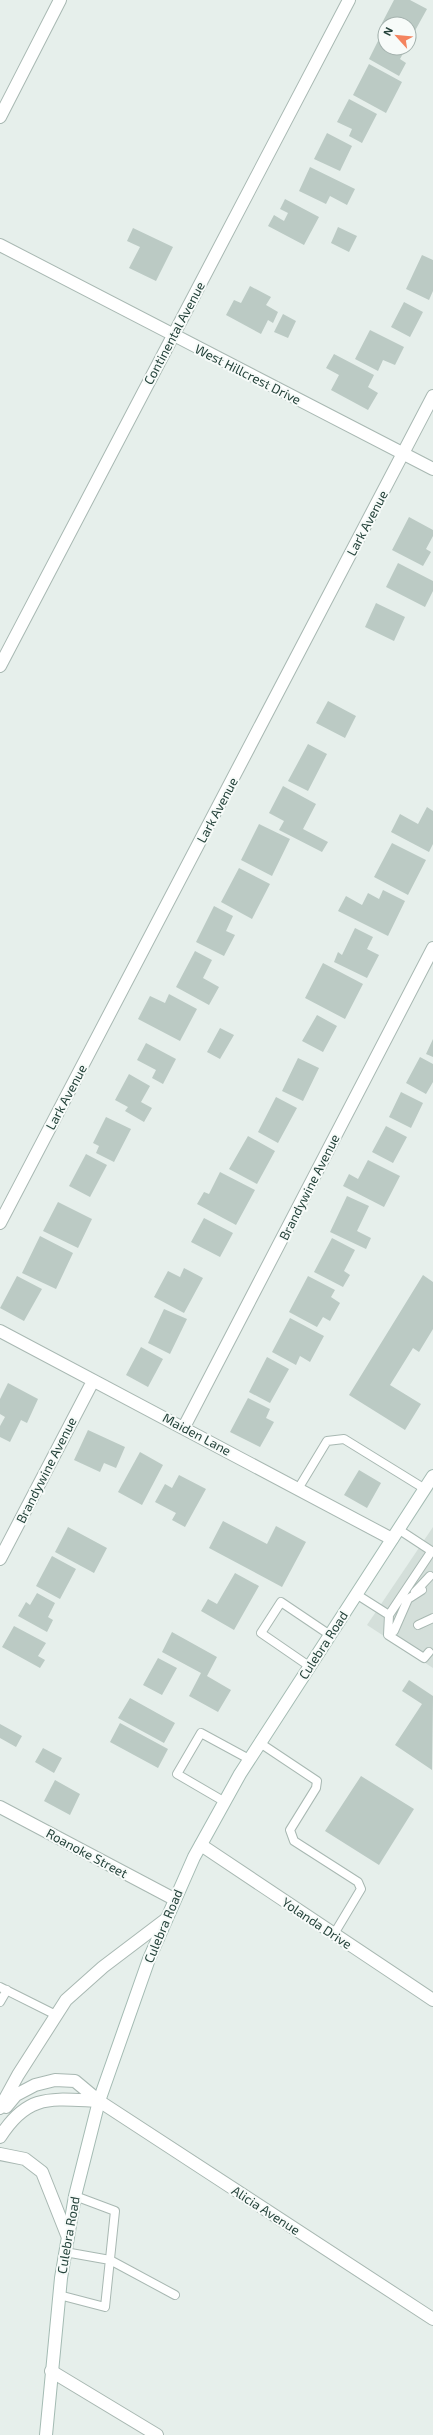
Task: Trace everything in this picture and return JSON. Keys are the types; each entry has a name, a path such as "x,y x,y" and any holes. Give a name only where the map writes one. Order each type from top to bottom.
{"street":[{"path":"0,117 60,0"},
{"name":"Continental Avenue","path":"0,666 349,0"},
{"name":"West Hillcrest Drive","path":"0,245 433,469"},
{"name":"Lark Avenue","path":"0,1223 433,396"},
{"name":"Brandywine Avenue","path":"184,1427 433,948"},
{"name":"Maiden Lane","path":"0,1332 184,1427 298,1489 395,1534"},
{"name":"Brandywine Avenue","path":"0,1559 93,1381"},
{"name":"Culebra Road","path":"46,2435 59,2295 67,2235 75,2196 99,2101 119,2040 165,1920 201,1845 250,1759 433,1476"},
{"name":"Roanoke Street","path":"0,1807 174,1899"},
{"name":"Yolanda Drive","path":"201,1845 433,2000"},
{"path":"0,2108 66,2000 98,1972 165,1920"},
{"name":"Alicia Avenue","path":"0,2115 16,2095 35,2085 55,2080 75,2081 99,2101 433,2319"},
{"path":"0,2137 9,2123 24,2108 43,2100 99,2101"},
{"path":"0,2154 25,2159 42,2172 67,2235"},
{"path":"51,2371 157,2435"}],"lane":[{"path":"298,1489 327,1440 344,1439 425,1489"},
{"path":"394,1631 408,1599 432,1552 395,1534"},
{"path":"429,1652 424,1658 388,1635 389,1615 408,1599 430,1576"},
{"path":"404,1616 408,1599 422,1590"},
{"path":"356,1594 389,1615"},
{"path":"309,1666 261,1632 281,1602 330,1634"},
{"path":"420,1627 431,1616"},
{"path":"225,1802 177,1774 201,1733 250,1759"},
{"path":"260,1743 317,1781 316,1788 290,1830 294,1840 358,1882 361,1890 334,1934"},
{"path":"0,2002 3,1988 56,2016"},
{"path":"59,2295 105,2308 115,2211 75,2196"},
{"path":"65,2252 110,2260 175,2295"}],"shaded area":[{"path":"433,1527 433,1668 367,1625"}],"building":[{"path":"394,0 410,0 427,9 417,27 417,16 386,16"},
{"path":"377,43 377,56 402,56 400,59 406,63 399,76 369,59"},
{"path":"369,64 402,82 386,113 353,95"},
{"path":"349,99 377,114 362,143 349,136 352,129 337,122"},
{"path":"327,133 352,146 340,171 314,159"},
{"path":"310,167 355,189 347,205 330,196 326,204 299,191"},
{"path":"285,199 319,217 304,245 268,226 274,215 284,221 288,213 280,209"},
{"path":"338,227 357,236 349,252 331,243"},
{"path":"133,228 173,247 156,281 129,268 140,247 127,241"},
{"path":"422,255 433,260 433,291 429,300 406,289"},
{"path":"250,286 271,297 266,305 278,312 273,323 268,320 261,334 226,315 234,300 241,303"},
{"path":"404,302 423,312 410,337 391,327"},
{"path":"283,314 296,321 288,338 274,332"},
{"path":"370,330 404,347 395,365 383,360 378,371 355,359"},
{"path":"334,354 374,375 368,387 378,393 368,410 331,390 339,375 326,368"},
{"path":"409,517 433,530 433,536 426,549 431,552 423,566 392,550"},
{"path":"398,563 433,581 433,591 425,607 386,587"},
{"path":"376,603 405,617 394,641 365,627"},
{"path":"328,701 356,716 345,738 316,723"},
{"path":"308,744 327,754 308,791 288,781"},
{"path":"283,786 316,804 303,829 328,842 322,852 279,830 284,821 269,813"},
{"path":"427,807 433,811 433,844 429,852 391,832 400,814 418,824"},
{"path":"259,824 290,839 272,876 241,860"},
{"path":"392,843 426,860 408,895 374,877"},
{"path":"239,868 270,884 252,919 221,902"},
{"path":"383,890 405,901 388,936 338,911 346,896 362,905 368,893 379,899"},
{"path":"214,906 233,916 226,931 235,935 224,956 196,942"},
{"path":"355,928 373,937 367,949 379,955 367,978 334,962 338,952 342,955"},
{"path":"195,951 212,960 203,978 219,987 209,1005 176,987"},
{"path":"323,963 363,984 345,1019 305,998"},
{"path":"169,994 197,1009 180,1041 138,1019 150,996 165,1003"},
{"path":"317,1015 337,1026 323,1052 302,1041"},
{"path":"220,1028 234,1035 220,1059 207,1052"},
{"path":"433,1039 433,1057 426,1054"},
{"path":"146,1043 176,1059 163,1084 152,1078 156,1070 137,1060"},
{"path":"420,1057 433,1064 433,1082 426,1094 406,1083"},
{"path":"298,1058 319,1068 303,1101 282,1091"},
{"path":"129,1074 150,1086 141,1102 152,1108 144,1122 125,1111 128,1107 115,1100"},
{"path":"401,1092 423,1103 411,1128 389,1117"},
{"path":"276,1097 297,1108 278,1143 258,1132"},
{"path":"106,1117 131,1129 114,1162 96,1153 99,1146 93,1143"},
{"path":"386,1126 407,1137 393,1163 372,1152"},
{"path":"248,1136 275,1151 257,1184 229,1169"},
{"path":"86,1154 107,1165 90,1197 69,1186"},
{"path":"368,1160 400,1176 384,1207 343,1186 349,1174 358,1179"},
{"path":"220,1172 255,1190 236,1225 197,1204 204,1192 209,1194"},
{"path":"347,1196 369,1206 357,1231 371,1238 366,1249 330,1232"},
{"path":"58,1202 92,1219 78,1248 43,1231"},
{"path":"204,1218 233,1233 220,1257 191,1242"},
{"path":"40,1236 73,1253 56,1289 22,1273"},
{"path":"332,1238 355,1250 344,1271 350,1275 343,1287 314,1272"},
{"path":"184,1268 203,1278 184,1313 154,1297 168,1271 180,1277"},
{"path":"423,1275 433,1282 433,1329 419,1352 413,1348 390,1385 421,1404 405,1430 349,1395"},
{"path":"17,1276 42,1289 24,1321 0,1308"},
{"path":"308,1276 335,1290 331,1297 340,1303 330,1321 323,1317 317,1327 289,1312"},
{"path":"164,1309 187,1319 170,1354 148,1343"},
{"path":"290,1318 324,1336 310,1362 300,1356 296,1365 272,1352"},
{"path":"141,1347 163,1359 148,1387 126,1375"},
{"path":"267,1357 289,1369 270,1403 249,1392"},
{"path":"8,1383 38,1399 27,1423 21,1420 10,1442 0,1437 0,1426 5,1417 0,1414 0,1399"},
{"path":"248,1398 270,1409 266,1418 274,1422 260,1447 230,1432"},
{"path":"88,1430 125,1447 116,1468 104,1463 100,1472 74,1460"},
{"path":"140,1452 163,1465 142,1505 118,1492"},
{"path":"359,1470 381,1483 367,1508 344,1495"},
{"path":"179,1475 206,1489 185,1527 172,1520 176,1513 155,1502 165,1484 172,1488"},
{"path":"223,1521 267,1544 276,1526 306,1542 282,1587 209,1548"},
{"path":"68,1527 107,1548 94,1573 55,1552"},
{"path":"52,1556 76,1569 60,1599 36,1586"},
{"path":"235,1573 259,1586 234,1630 201,1611 208,1599 217,1604"},
{"path":"37,1593 55,1603 48,1617 53,1620 47,1632 18,1616 26,1602 30,1605"},
{"path":"14,1626 46,1643 38,1656 45,1660 40,1668 2,1647"},
{"path":"172,1632 217,1657 207,1676 231,1690 218,1712 189,1696 201,1673 162,1652"},
{"path":"158,1658 177,1668 162,1695 143,1685"},
{"path":"409,1680 433,1696 432,1770 395,1745 422,1704 402,1691"},
{"path":"130,1698 175,1723 164,1743 118,1718"},
{"path":"120,1723 168,1749 158,1768 110,1742"},
{"path":"0,1724 22,1736 16,1747 0,1738"},
{"path":"43,1748 62,1758 54,1773 35,1762"},
{"path":"361,1776 414,1809 379,1865 325,1831"},
{"path":"55,1780 80,1794 70,1815 44,1801"}]}
